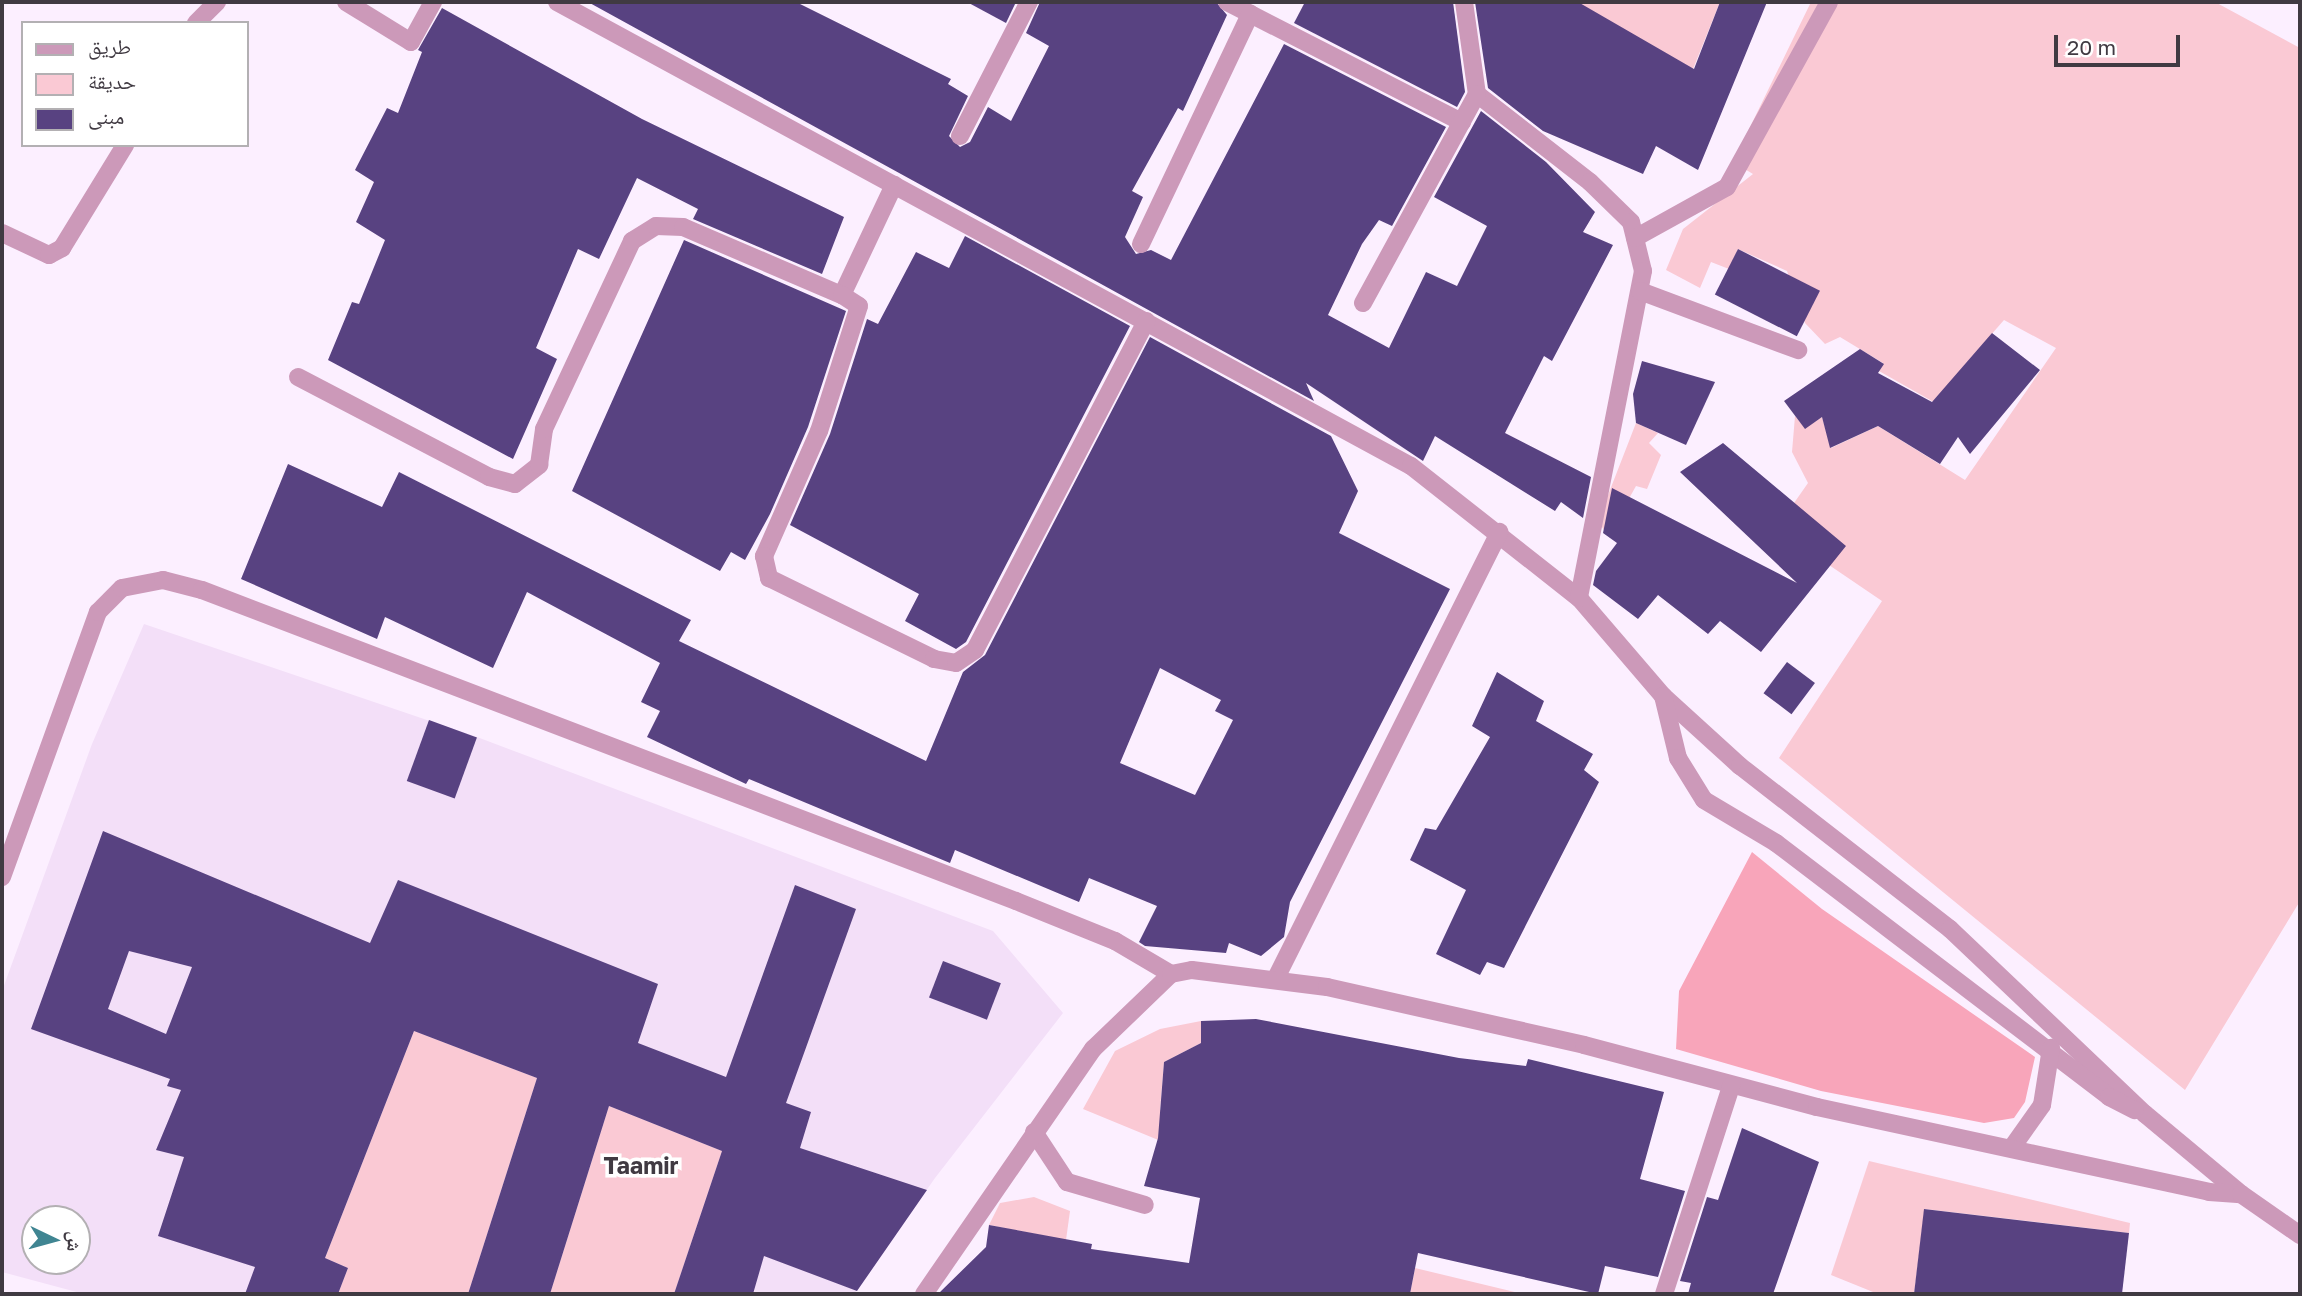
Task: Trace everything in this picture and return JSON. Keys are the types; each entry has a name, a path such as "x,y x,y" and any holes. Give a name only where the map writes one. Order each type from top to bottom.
{"street":[{"path":"198,21 217,2"},
{"path":"346,2 411,43 433,2"},
{"path":"557,2 1411,466 1499,532 1579,598 1663,696 1740,766 1950,929 2145,1114 2241,1194 2300,1235"},
{"path":"960,136 1029,2"},
{"path":"1227,2 1462,121"},
{"path":"1363,303 1477,94 1464,2"},
{"path":"1635,238 1727,187 1829,2"},
{"path":"1141,244 1250,13"},
{"path":"1477,94 1590,182 1631,222 1643,271 1579,598"},
{"path":"2,233 49,255 62,248 124,147"},
{"path":"842,295 894,185"},
{"path":"298,377 489,477 515,484 539,465 544,429 632,241 656,226 683,227 842,295 859,306 819,431 764,556 769,578 933,659 956,663 975,650 1146,321"},
{"path":"1640,291 1798,350"},
{"path":"1276,978 1499,532"},
{"path":"2,877 98,612 122,588 163,580 202,590 1016,901 1115,941 1171,974"},
{"path":"1663,696 1678,758 1704,800 1776,843 2051,1048 2109,1097 2145,1114"},
{"path":"923,1294 1093,1049 1171,974 1192,970 1276,978 1584,1045 1731,1086 2013,1146 2209,1192 2241,1194"},
{"path":"2013,1146 2042,1105 2051,1048"},
{"path":"1664,1294 1731,1086"},
{"path":"1034,1132 1067,1182 1145,1205"}],"shaded area":[{"path":"144,624 477,737 993,931 1063,1013 935,1178 854,1294 84,1294 2,1272 2,991 92,744"},
{"path":"1752,852 1822,909 2035,1057 2025,1102 2014,1118 1984,1123 1821,1091 1676,1049 1679,991"}],"green space":[{"path":"1576,2 1720,2 1693,69"},
{"path":"1811,2 2215,2 2300,48 2300,901 2185,1090 1779,758 1882,601 1829,565 1794,503 1808,483 1792,452 1795,416 1805,428 1822,417 1831,448 1878,426 1965,480 2056,348 2004,320 1962,368 1939,405 1879,371 1883,363 1840,337 1825,344 1805,323 1787,271 1738,249 1729,269 1711,262 1700,288 1666,270 1683,229 1753,174 1733,162"},
{"path":"1636,423 1658,433 1649,443 1661,455 1647,489 1636,486 1608,536 1598,521"},
{"path":"1201,1021 1201,1043 1164,1062 1160,1110 1185,1117 1168,1144 1083,1109 1115,1051 1160,1029"},
{"path":"414,1031 537,1078 468,1294 338,1294 348,1268 325,1258"},
{"path":"609,1106 722,1151 674,1294 550,1294"},
{"path":"1869,1161 2130,1223 2129,1233 1925,1209 1914,1294 1878,1294 1831,1275"},
{"path":"1034,1197 1070,1211 1066,1240 989,1225 1000,1203"},
{"path":"1415,1268 1523,1294 1410,1294"}],"building":[{"path":"588,2 796,2 951,79 948,84 968,96 949,136 960,147 970,142 988,107 1011,121 1049,46 1026,33 1040,2 1216,2 1227,15 1183,111 1178,108 1132,191 1143,197 1125,237 1136,254 1151,250 1171,260 1284,44 1446,127 1392,226 1379,220 1362,244 1328,315 1389,348 1426,272 1457,286 1487,226 1434,197 1481,111 1546,162 1595,212 1583,232 1613,245 1552,361 1544,356 1505,433 1591,477 1583,518 1561,502 1555,511 1435,436 1423,461 1306,383 1314,401"},
{"path":"967,2 1016,2 1006,23"},
{"path":"1305,2 1453,2 1465,92 1457,107 1294,23"},
{"path":"1475,2 1578,2 1694,69 1720,2 1767,2 1698,170 1656,146 1643,174 1543,131 1488,88"},
{"path":"442,8 642,119 844,217 822,274 693,219 698,209 637,178 599,259 578,249 536,348 557,359 513,459 328,360 352,302 359,304 385,240 356,222 374,182 355,170 387,108 398,113 422,52 418,50"},
{"path":"965,236 1130,326 966,642 956,649 905,621 919,594 790,525 830,434 867,319 878,324 916,252 949,268"},
{"path":"684,240 846,311 808,427 770,514 745,560 731,552 720,571 572,491"},
{"path":"1738,249 1820,291 1797,336 1715,294"},
{"path":"1992,333 2040,370 1970,454 1958,437 1940,464 1878,426 1830,448 1822,417 1805,429 1784,401 1860,349 1884,364 1878,373 1932,402"},
{"path":"1150,337 1331,436 1358,491 1339,533 1450,589 1290,902 1284,937 1261,956 1229,943 1226,953 1145,946 1139,942 1157,906 1089,878 1079,902 955,850 950,863 749,779 746,784 647,737 660,711 641,702 660,663 527,592 493,668 385,617 377,639 241,579 288,464 382,507 399,472 691,620 679,641 926,761 963,672 985,655","holes":["1160,668 1221,700 1215,711 1233,720 1195,795 1120,763"]},
{"path":"1642,361 1715,382 1686,445 1636,423 1633,394"},
{"path":"1723,443 1846,546 1761,652 1720,621 1708,634 1658,595 1638,619 1593,585 1596,571 1617,543 1603,533 1612,488 1797,583 1680,472"},
{"path":"1787,662 1815,683 1791,714 1764,693"},
{"path":"1497,672 1544,701 1536,721 1593,754 1584,770 1599,782 1504,968 1487,962 1480,975 1436,954 1466,890 1410,860 1425,828 1436,830 1490,737 1472,726"},
{"path":"429,720 477,737 455,799 407,781"},
{"path":"103,831 370,943 398,880 658,984 638,1043 726,1077 795,885 856,909 786,1103 811,1112 800,1148 927,1190 857,1291 764,1256 753,1294 674,1294 722,1151 609,1106 550,1294 468,1294 537,1078 414,1031 325,1258 348,1268 338,1294 245,1294 255,1267 158,1236 184,1157 156,1150 181,1090 167,1086 170,1079 31,1029","holes":["129,951 192,967 166,1034 108,1009"]},
{"path":"943,961 1001,983 987,1020 929,997"},
{"path":"1256,1019 1459,1058 1526,1066 1528,1059 1664,1092 1640,1179 1685,1191 1658,1277 1605,1266 1598,1294 1418,1253 1410,1294 938,1294 986,1247 989,1225 1092,1244 1091,1249 1189,1263 1200,1198 1144,1186 1158,1138 1164,1062 1201,1043 1201,1021"},
{"path":"1742,1128 1819,1162 1773,1294 1688,1294 1691,1283 1680,1281 1707,1197 1718,1200"},
{"path":"1924,1209 2129,1233 2122,1294 1914,1294"}],"district":[{"name":"Taamir","path":"641,1165"}]}
